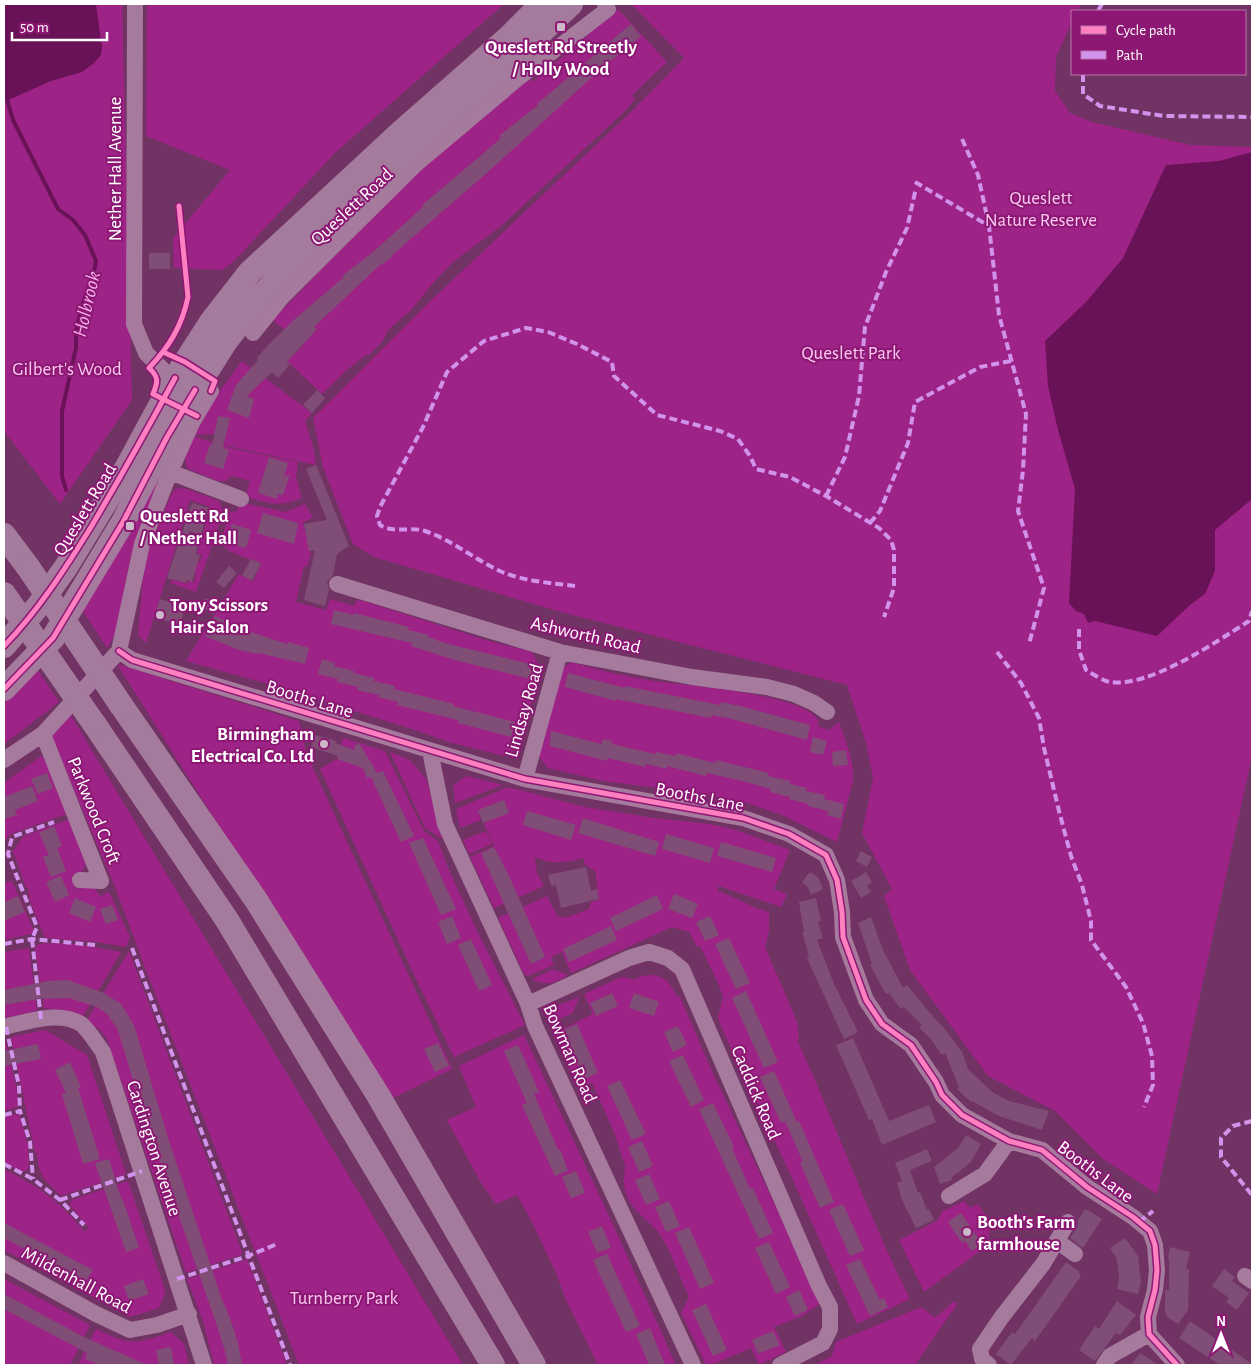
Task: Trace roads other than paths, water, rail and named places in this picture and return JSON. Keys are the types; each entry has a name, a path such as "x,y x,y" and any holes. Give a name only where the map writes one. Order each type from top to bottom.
{"highway":[{"name":"Queslett Road","path":"4,646 39,605 66,567 127,467 175,378 211,322 250,272 401,132 509,37 542,4"},
{"name":"Queslett Road","path":"4,689 53,638 123,522 167,437 195,390 226,341 258,300 334,220 514,58 571,4"},
{"path":"4,535 28,567 256,900 368,1079 534,1365"},
{"path":"4,594 228,920 493,1365"}],"street":[{"name":"Nether Hall Avenue","path":"135,4 134,324 146,353 175,378"},
{"name":"Queslett Road","path":"253,332 282,297 414,166 517,79 608,9 605,4"},
{"path":"4,760 43,734 120,651 142,544 170,472 192,423 211,391"},
{"path":"170,472 241,499"},
{"name":"Ashworth Road","path":"336,584 560,652 794,694 814,703 827,712"},
{"name":"Booths Lane","path":"120,651 132,660 525,779 743,818 789,834 826,855 837,880 842,912 843,937 866,1000 882,1024 911,1045 936,1082 942,1096 962,1115 1009,1141 1042,1150 1087,1187 1133,1217 1150,1231 1155,1245 1157,1270 1155,1290 1148,1317 1149,1334"},
{"name":"Lindsay Road","path":"525,779 560,652"},
{"name":"Parkwood Croft","path":"43,734 102,881 80,880"},
{"name":"Bowman Road","path":"430,751 445,824 528,1004 535,1026 693,1365"},
{"name":"Caddick Road","path":"528,1004 629,958 649,952 668,958 682,969 819,1286 830,1307 830,1329 823,1343 780,1365"},
{"name":"Cardington Avenue","path":"4,1027 41,1019 67,1019 81,1024 103,1052 204,1365"},
{"path":"949,1196 972,1192 1009,1141"},
{"path":"989,1365 982,1359 980,1349 1001,1318 1043,1264 1068,1222"},
{"path":"1057,1241 1075,1254"},
{"name":"Mildenhall Road","path":"4,1263 96,1314 130,1330 157,1325 189,1314"},
{"path":"1104,1365 1110,1356 1149,1334 1177,1365"}],"waterway":[{"name":"Holbrook","path":"6,96 13,120 58,209 73,220 85,235 96,261 76,331 76,348 62,411 62,476 66,490"}],"place":[{"name":"Queslett Rd Streetly / Holly Wood","path":"561,27"},
{"name":"Queslett Rd / Nether Hall","path":"130,526"},
{"name":"Tony Scissors Hair Salon","path":"160,615"},
{"name":"Birmingham Electrical Co. Ltd","path":"324,744"},
{"name":"Booth's Farm farmhouse","path":"967,1232"}],"park label":[{"name":"Queslett Nature Reserve","path":"1041,208"},
{"name":"Queslett Park","path":"851,352"},
{"name":"Gilbert's Wood","path":"67,368"},
{"name":"Turnberry Park","path":"344,1297"}]}
